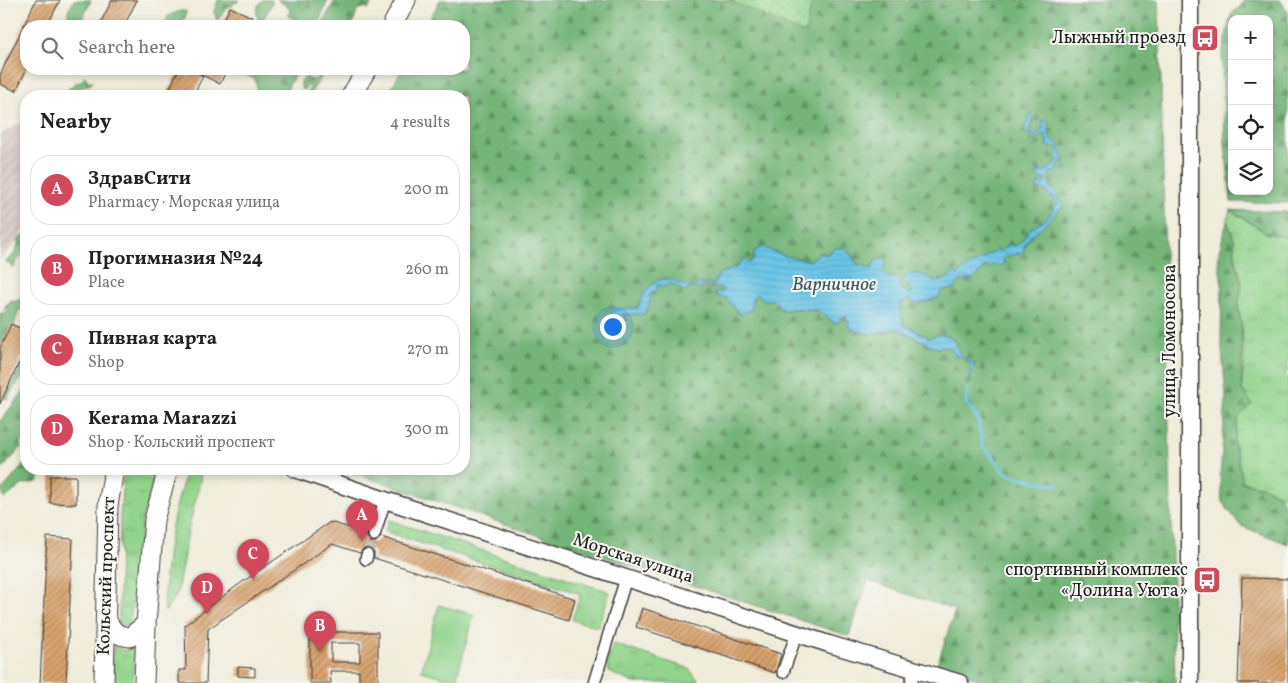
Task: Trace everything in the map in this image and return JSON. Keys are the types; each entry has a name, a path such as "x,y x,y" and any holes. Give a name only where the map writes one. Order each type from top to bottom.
{"main road":[{"path":"395,20 406,0"},
{"path":"355,90 363,75"},
{"name":"Кольский проспект","path":"104,683 108,506 113,475"},
{"path":"144,683 146,624 154,520 166,475"},
{"path":"106,618 110,627 121,636 130,637 146,624"}],"street":[{"name":"улица Ломоносова","path":"1190,0 1190,683"},
{"name":"Морская улица","path":"312,475 798,633 913,676 960,683"},
{"path":"374,535 385,500"},
{"path":"594,683 626,578"},
{"path":"783,672 798,633"}],"shaded area":[{"path":"20,123 20,238 0,260 0,135"}],"green space":[{"path":"74,0 91,0 82,20 69,20 68,11"},
{"path":"218,0 240,0 236,3 234,2 232,6 229,5 218,20 214,11"},
{"path":"262,0 272,0 263,20 258,20 257,9"},
{"path":"277,0 328,0 320,20 295,20 289,17 290,8"},
{"path":"335,0 373,0 368,10 367,7 357,10 354,20 324,20"},
{"path":"440,0 1159,0 1175,683 990,683 937,665 955,610 868,581 849,636 528,532 360,475 470,475 470,90 390,90 399,75 470,75 470,20 429,20","holes":["1030,114 1033,117 1029,133 1034,136 1043,130 1043,120 1047,122 1050,138 1059,145 1063,162 1060,161 1058,170 1049,173 1049,182 1058,195 1058,200 1064,207 1038,228 1028,240 1023,252 1003,258 1005,264 999,266 994,264 991,268 985,267 974,279 960,281 954,289 942,290 938,298 917,304 910,299 899,303 904,325 930,338 942,334 953,339 961,354 967,360 975,363 969,384 971,364 960,356 955,356 953,349 942,346 939,349 897,329 868,334 850,329 846,316 839,318 839,322 833,323 823,314 816,311 802,309 781,311 782,308 773,300 764,300 757,293 752,300 751,311 739,314 727,299 716,295 716,293 723,292 724,289 699,287 685,291 670,282 666,287 658,284 656,291 648,295 651,299 645,314 623,314 606,332 603,331 614,311 623,308 638,308 645,293 656,282 667,279 686,286 714,285 719,274 737,267 743,259 749,263 754,259 754,252 762,247 785,256 810,261 820,252 826,255 835,248 846,248 857,264 872,269 874,262 881,258 887,262 882,271 888,277 898,279 901,289 911,294 912,291 904,280 907,275 921,274 933,281 943,281 954,273 958,275 964,269 997,250 1001,251 1010,244 1013,246 1020,243 1030,229 1047,218 1057,204 1053,195 1051,197 1043,188 1037,190 1038,182 1044,184 1046,179 1042,179 1036,174 1040,171 1044,173 1057,162 1058,148 1048,145 1045,133 1031,141 1031,137 1024,130"]},
{"path":"729,0 812,0 805,34"},
{"path":"1244,0 1280,0 1288,12 1288,203 1231,202 1230,195 1273,195 1273,15 1231,14 1240,7"},
{"path":"180,11 186,11 183,20 166,20 168,16"},
{"path":"1228,28 1228,173 1225,144 1222,55"},
{"path":"246,75 295,75 288,90 256,90 255,79"},
{"path":"318,75 322,75 313,90 309,90 311,87 307,86 304,90 301,89 301,81 306,77 313,80"},
{"path":"85,76 89,82 93,80 91,84 82,87 80,90 70,90 69,87 72,88 74,83 81,82"},
{"path":"1230,210 1268,234 1288,238 1288,372 1285,374 1288,377 1288,493 1281,496 1266,487 1243,482 1234,442 1244,366 1242,328 1238,306 1242,285 1235,257 1234,239 1227,221"},
{"path":"1230,210 1288,212 1288,238 1268,234"},
{"path":"1227,221 1234,239 1235,257 1242,285 1238,306 1242,328 1242,389 1252,404 1238,418 1234,442 1243,482 1277,494 1286,507 1288,544 1241,526 1222,502 1220,477 1226,397 1221,338 1222,286 1218,255"},
{"path":"20,238 20,257 13,269 13,266 5,262 14,254"},
{"path":"12,299 10,303 20,299 20,310 14,326 3,344 0,343 0,314 2,312 1,316 8,308 6,307 4,310 5,306"},
{"path":"20,368 20,379 7,399 4,398"},
{"path":"20,396 20,449 0,471 0,421"},
{"path":"20,469 20,475 41,475 37,482 22,485 4,499 2,490"},
{"path":"123,475 154,475 143,517 130,623 127,627 119,625 120,516"},
{"path":"185,475 200,475 201,478 188,531 177,594 165,612 165,577 169,541"},
{"path":"389,520 610,592 598,627 572,620 580,596 578,593 385,532"},
{"path":"439,605 474,615 456,680 421,671"},
{"path":"613,644 688,668 701,683 634,683 609,672 607,662"},
{"path":"113,646 125,651 134,648 133,683 112,683"}],"water":[{"name":"Варничное","path":"1030,114 1033,117 1029,133 1034,136 1043,130 1043,120 1048,122 1050,138 1059,145 1064,162 1060,162 1058,170 1049,174 1049,182 1058,195 1058,200 1064,207 1030,237 1023,252 1004,258 1003,262 1006,263 999,266 994,264 991,268 985,267 974,279 960,281 954,289 942,290 938,298 917,304 910,299 899,303 904,325 930,338 942,334 953,339 961,354 967,360 975,363 968,388 971,364 960,356 955,356 952,349 942,346 939,349 897,329 868,334 850,329 846,316 839,318 840,322 833,323 823,313 809,309 780,311 782,308 773,300 764,300 757,293 752,300 751,311 739,314 727,299 716,296 715,293 723,292 723,289 703,286 702,289 692,287 685,291 670,283 666,287 658,285 656,291 649,295 651,299 645,314 623,314 606,332 602,331 608,318 614,311 623,308 638,308 645,293 656,282 667,279 686,286 714,285 719,274 737,267 743,259 750,263 754,259 754,252 762,247 785,256 810,261 820,252 826,255 835,248 846,248 857,264 872,269 874,262 881,258 887,262 882,271 888,277 898,279 901,289 911,294 912,291 904,280 906,275 921,274 933,281 943,281 954,273 958,275 964,269 997,250 1001,251 1010,244 1013,246 1020,243 1030,229 1047,218 1057,204 1053,196 1051,197 1043,188 1037,190 1038,182 1044,184 1046,179 1042,179 1036,174 1040,171 1044,173 1057,162 1058,148 1048,146 1045,133 1031,141 1031,137 1024,130"}],"building":[{"path":"36,0 60,0 50,20 26,20"},
{"path":"112,0 137,0 127,20 102,20"},
{"path":"230,7 252,17 251,20 224,20"},
{"path":"20,33 20,75 24,75 16,91 0,84 0,75"},
{"path":"176,75 203,76 196,90 169,90"},
{"path":"202,75 224,75 220,84"},
{"path":"11,324 20,328 20,361 0,404 0,348"},
{"path":"50,476 76,476 76,504 50,503"},
{"path":"330,522 367,533 367,537 371,542 376,542 381,537 575,599 569,620 374,558 374,552 369,548 364,548 360,553 332,544 208,629 206,683 179,683 179,670 186,670 185,625 238,585"},
{"path":"47,537 73,539 66,683 40,683"},
{"path":"1242,578 1288,579 1288,683 1238,683"},
{"path":"642,608 781,654 775,673 636,627"},
{"path":"310,632 378,632 378,683 359,683 359,671 330,671 331,683 310,683","holes":["331,643 360,643 360,662 331,662"]},
{"path":"238,667 255,668 255,677 238,676"}],"waterway":[{"path":"968,388 966,403 978,419 982,445 1005,472 1019,478 1058,485"}],"tunnel":[{"path":"367,555 374,535"}],"place":[{"name":"Лыжный проезд","path":"1205,38"},
{"name":"ЗдравСити","path":"362,541"},
{"name":"Пивная карта","path":"253,580"},
{"name":"спортивный комплекс «Долина Уюта»","path":"1207,580"},
{"name":"Kerama Marazzi","path":"207,614"},
{"name":"Прогимназия №24","path":"320,652"}]}
